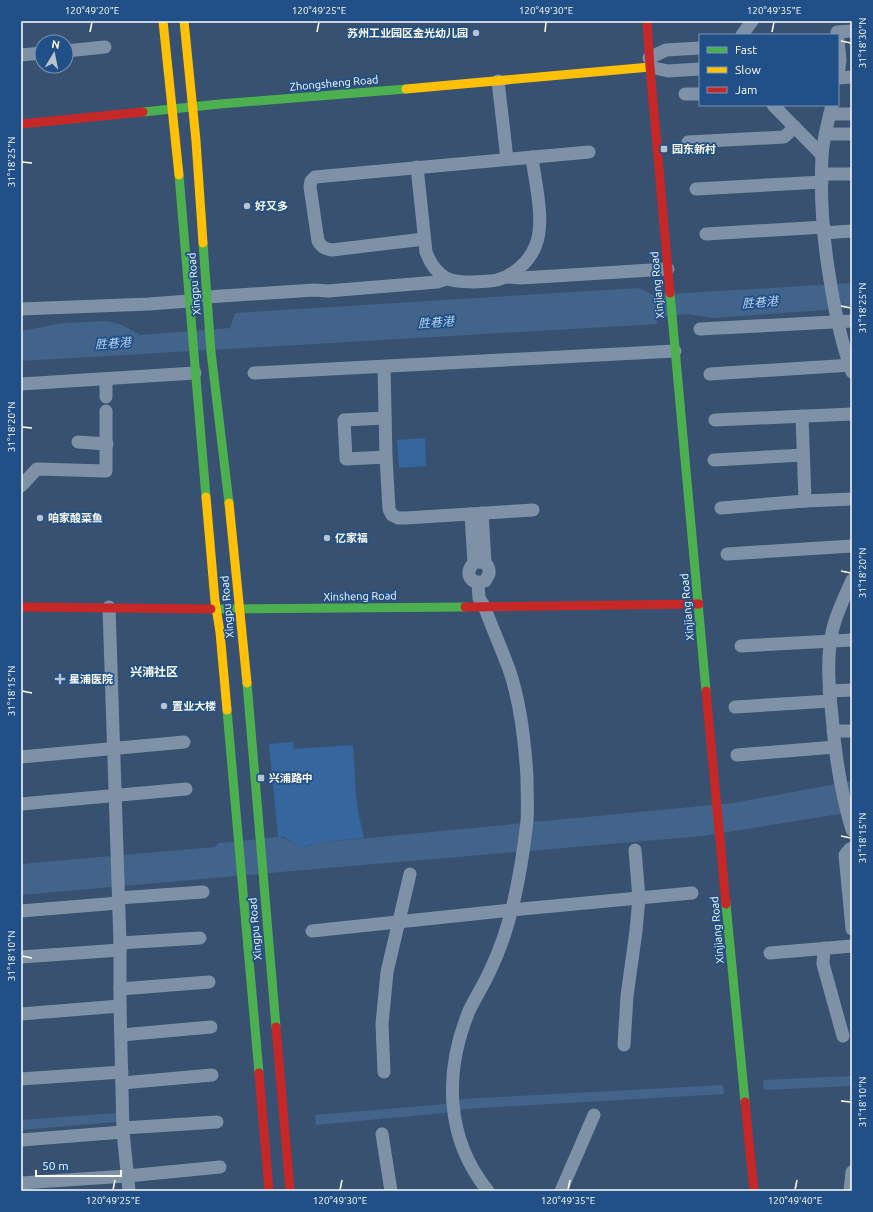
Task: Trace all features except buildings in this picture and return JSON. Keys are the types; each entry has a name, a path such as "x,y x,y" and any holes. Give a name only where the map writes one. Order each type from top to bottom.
{"main road":[{"name":"Xingpu Road","path":"163,21 181,97 193,107 211,352 227,479 240,608 290,1191"},
{"name":"Xingpu Road","path":"184,21 181,97 172,109 269,1191"},
{"name":"Xinjiang Road","path":"648,21 647,61 668,269 716,798 754,1191"},
{"name":"Zhongsheng Road","path":"21,124 498,80 647,61"},
{"name":"Xinsheng Road","path":"21,606 216,609 699,604"}],"street":[{"path":"743,34 752,21"},
{"path":"836,32 852,32"},
{"path":"74,50 105,47"},
{"path":"647,61 666,50 699,48"},
{"path":"839,53 839,68"},
{"path":"21,55 34,54"},
{"path":"647,61 668,71 699,69"},
{"path":"839,76 852,77"},
{"path":"498,80 507,159"},
{"path":"685,94 699,94"},
{"path":"774,106 822,155"},
{"path":"710,374 851,367 841,338 830,280 824,230 822,155 831,110 852,114"},
{"path":"688,142 784,138 795,127"},
{"path":"826,134 852,134"},
{"path":"424,239 332,250 326,249 321,246 318,241 310,181 315,177 590,152"},
{"path":"507,277 527,260 535,248 539,234 540,221 532,157"},
{"path":"417,168 426,252 430,262 437,271 447,279"},
{"path":"696,189 852,174"},
{"path":"706,234 824,230 852,231"},
{"path":"207,297 314,290 328,291 436,282 447,279 464,282 496,280 507,277 521,278 668,269"},
{"path":"21,309 189,301"},
{"path":"700,329 836,317 852,321"},
{"path":"254,373 675,351"},
{"path":"384,367 386,457 389,509 392,515 398,518 533,510"},
{"path":"21,384 195,373"},
{"path":"106,379 106,397"},
{"path":"21,486 37,469 106,471 106,411"},
{"path":"715,420 852,414"},
{"path":"802,416 804,501"},
{"path":"385,418 344,420 346,459 386,457"},
{"path":"78,442 107,444"},
{"path":"714,460 803,455"},
{"path":"721,508 804,501 852,499"},
{"path":"476,513 479,563"},
{"path":"727,554 852,546"},
{"path":"479,563 489,567 490,574 482,582 472,579 468,573 470,566 479,563"},
{"path":"852,580 833,628 830,652 830,696 833,731 840,779 852,830"},
{"path":"482,582 486,598 484,606 509,671 522,725 528,796 527,821 516,892 505,933 489,973 469,1012 453,1066 452,1100 459,1135 466,1157 477,1178 488,1191"},
{"path":"109,607 120,946 123,1130 129,1191"},
{"path":"741,646 852,640"},
{"path":"734,707 830,696 852,690"},
{"path":"833,731 852,730"},
{"path":"21,757 184,742"},
{"path":"737,755 835,747"},
{"path":"21,804 186,789"},
{"path":"852,848 845,855 852,929"},
{"path":"624,1045 627,996 639,898 635,850"},
{"path":"384,1072 382,1024 387,972 410,874"},
{"path":"21,911 118,897 203,892"},
{"path":"312,931 692,893"},
{"path":"21,957 200,938"},
{"path":"770,953 852,946"},
{"path":"824,948 823,964 843,1036"},
{"path":"120,989 209,982"},
{"path":"21,1014 120,1006"},
{"path":"121,1035 211,1027"},
{"path":"21,1079 212,1075"},
{"path":"561,1191 594,1115"},
{"path":"21,1140 217,1122"},
{"path":"382,1134 391,1191"},
{"path":"21,1184 220,1167"},
{"path":"850,1191 852,1172"}],"shaded area":[{"path":"425,438 426,466 399,468 397,440"},
{"path":"293,742 294,749 353,745 356,796 364,838 316,843 299,847 284,837 278,837 269,744"}],"water":[{"name":"胜巷港","path":"852,283 852,308 713,318 689,314 657,317 657,324 21,361 21,331 63,323 107,321 122,325 140,335 230,328 235,313 639,288 653,295"},
{"path":"852,781 852,812 703,836 21,895 21,864 214,847 219,843 278,837 282,837 300,847 305,847 316,843 733,803"},
{"path":"852,1076 852,1086 764,1090 763,1080"},
{"path":"723,1085 724,1094 464,1109 444,1113 316,1125 315,1115 446,1104 463,1099"},
{"path":"116,1113 116,1122 21,1130 21,1120"}],"traffic: fast":[{"path":"143,112 220,104 406,89"},
{"path":"179,175 206,497"},
{"path":"203,243 211,352 229,503"},
{"path":"670,293 706,691"},
{"path":"211,609 465,607"},
{"path":"247,683 276,1027"},
{"path":"227,710 259,1073"},
{"path":"726,904 745,1102"}],"traffic: slow":[{"path":"163,21 179,175"},
{"path":"184,21 196,141 203,243"},
{"path":"406,89 650,67"},
{"path":"206,497 215,601 220,632 227,710"},
{"path":"229,503 247,683"}],"traffic: jam":[{"path":"647,21 670,293"},
{"path":"21,124 143,112"},
{"path":"465,607 699,604"},
{"path":"21,607 211,609"},
{"path":"706,691 726,904"},
{"path":"276,1027 290,1191"},
{"path":"259,1073 269,1191"},
{"path":"745,1102 754,1191"}],"place":[{"name":"苏州工业园区金光幼儿园","path":"476,33"},
{"name":"园东新村","path":"664,149"},
{"name":"好又多","path":"247,206"},
{"name":"咱家酸菜鱼","path":"40,518"},
{"name":"亿家福","path":"327,538"},
{"name":"星浦医院","path":"60,679"},
{"name":"置业大楼","path":"164,706"},
{"name":"兴浦路中","path":"261,778"}],"district":[{"name":"兴浦社区","path":"154,671"}]}
